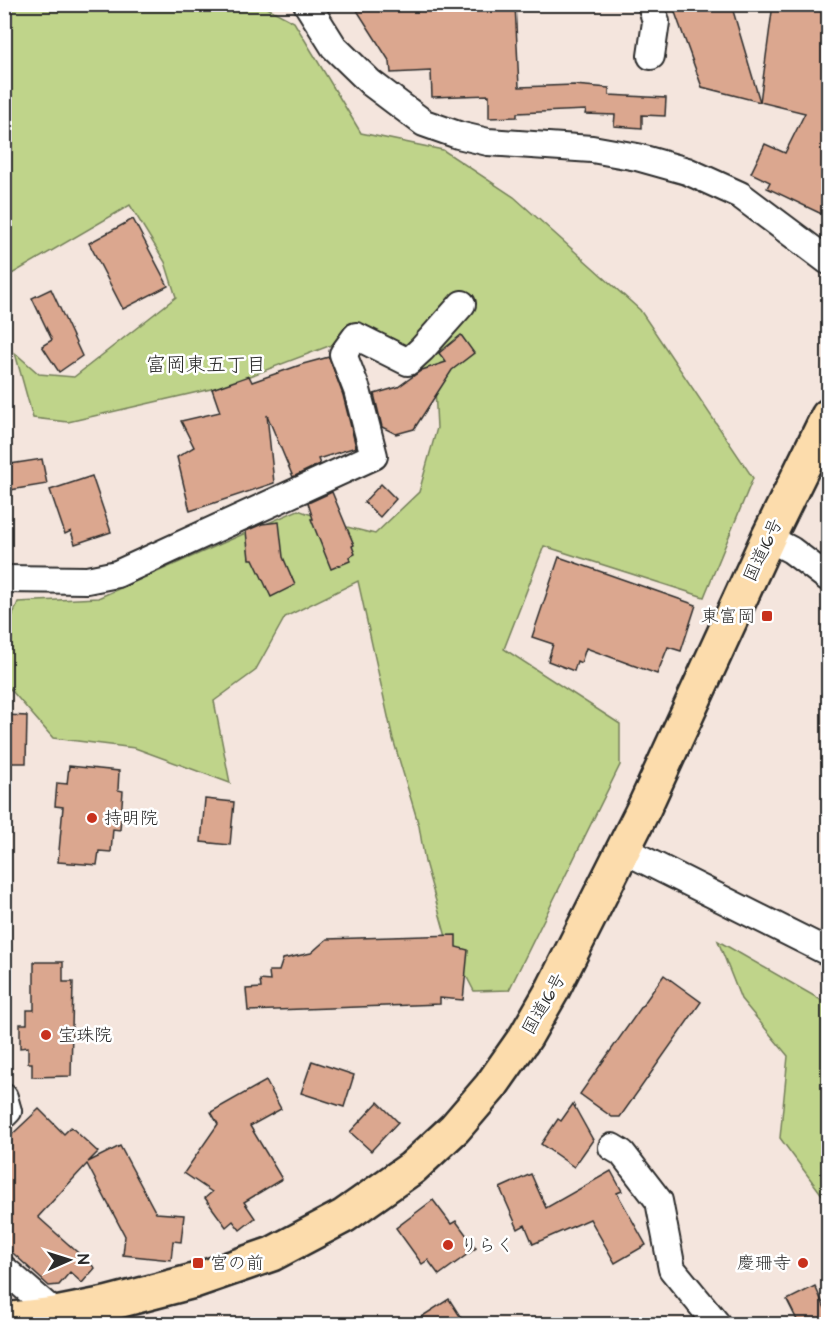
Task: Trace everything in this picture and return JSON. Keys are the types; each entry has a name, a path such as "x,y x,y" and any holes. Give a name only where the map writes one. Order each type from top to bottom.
{"highway":[{"name":"国道16号","path":"4,1320 70,1319 106,1304 194,1281 272,1254 344,1216 412,1168 455,1128 491,1086 526,1036 554,989 624,850 768,538 828,416"}],"street":[{"path":"308,4 334,47 371,83 424,123 458,135 488,142 592,149 637,157 687,171 740,195 828,261"},
{"path":"651,4 656,22 651,56"},
{"path":"4,579 87,580 117,574 374,456 357,390 343,354 356,336 408,362 423,349 462,304"},
{"path":"768,538 791,550 828,578"},
{"path":"624,850 828,952"},
{"path":"4,1097 8,1111 4,1115"},
{"path":"612,1147 622,1153 658,1201 672,1269 717,1324"},
{"path":"4,1269 70,1319"}],"green space":[{"path":"5,5 262,5 294,22 361,133 443,150 514,197 640,310 753,478 704,597 544,546 504,649 620,724 620,765 509,990 474,991 446,937 425,862 419,826 393,739 358,581 285,617 255,671 214,701 230,783 135,748 53,738 5,683 5,635 18,602 98,598 298,510 343,526 375,534 419,492 437,428 435,388 395,341 334,344 224,386 68,422 33,418 15,353 39,374 74,377 176,297 165,262 130,205 5,278"},
{"path":"718,941 828,1004 828,1203 780,1138 788,1056 741,999"}],"building":[{"path":"353,4 515,4 519,87 574,85 609,88 609,95 666,98 665,116 642,115 642,128 614,126 615,115 585,114 586,110 517,113 517,117 489,118 489,95 432,97 431,71 391,73 390,62"},
{"path":"672,4 731,4 760,102 702,87"},
{"path":"773,4 828,4 828,217 767,188 770,182 751,173 765,144 785,153 805,113 760,102"},
{"path":"133,219 168,286 123,309 89,243"},
{"path":"51,289 82,356 59,372 42,346 52,340 32,298"},
{"path":"461,335 474,353 452,370 414,429 396,434 382,427 374,394 398,387 422,370 446,362 439,353"},
{"path":"329,357 343,395 356,447 318,459 320,464 293,477 267,415 274,483 190,511 177,457 194,447 181,421 220,412 212,389 249,376 252,382"},
{"path":"42,459 47,484 4,491 4,465"},
{"path":"92,476 111,532 75,544 71,531 65,534 50,490"},
{"path":"381,484 396,499 380,517 364,502"},
{"path":"332,492 354,545 352,546 355,554 349,557 350,561 331,569 311,519 313,519 308,503"},
{"path":"279,522 283,557 295,585 271,597 253,559 249,559 246,531 262,524"},
{"path":"559,557 696,605 681,651 668,647 657,674 586,648 581,663 577,661 574,671 548,661 553,644 532,637"},
{"path":"5,715 27,716 26,763 4,763"},
{"name":"持明院","path":"69,766 119,771 118,790 123,791 120,830 113,829 111,852 99,851 97,865 58,862 63,807 55,806 57,783 67,784"},
{"path":"205,799 234,802 230,845 201,842"},
{"path":"456,935 456,947 468,950 463,1000 440,998 440,1004 248,1011 246,989 261,988 260,980 270,981 269,971 279,971 283,959 311,953 327,939"},
{"name":"宝珠院","path":"34,962 63,962 63,982 73,982 71,1076 32,1077 32,1063 28,1063 28,1047 20,1048 20,1024 27,1024 27,1010 34,1010"},
{"path":"664,975 701,1002 620,1117 612,1117 580,1094"},
{"path":"312,1061 354,1075 344,1107 301,1093"},
{"path":"266,1081 281,1109 250,1126 282,1179 244,1202 255,1218 240,1230 233,1221 226,1227 205,1198 212,1192 184,1173 218,1124 211,1112"},
{"path":"378,1102 398,1122 371,1151 350,1132"},
{"path":"573,1104 593,1140 574,1167 541,1144 558,1119 561,1121"},
{"path":"39,1109 64,1134 71,1127 98,1152 88,1162 120,1146 156,1213 184,1215 181,1242 173,1241 171,1260 123,1255 125,1236 87,1164 38,1217 95,1268 82,1283 70,1272 59,1285 49,1286 4,1245 4,1142"},
{"path":"611,1171 622,1191 617,1193 646,1245 615,1263 590,1219 533,1244 525,1225 518,1229 500,1188 531,1174 546,1208"},
{"path":"433,1200 451,1224 456,1221 476,1248 439,1275 428,1260 422,1264 396,1228"},
{"path":"815,1286 828,1315 828,1324 799,1324 787,1300"},
{"path":"449,1299 465,1324 410,1324"}],"place":[{"name":"東富岡","path":"767,616"},
{"name":"持明院","path":"92,818"},
{"name":"宝珠院","path":"46,1035"},
{"name":"りらく","path":"448,1245"},
{"name":"宮の前","path":"198,1263"},
{"name":"慶珊寺","path":"803,1263"}],"district":[{"name":"富岡東五丁目","path":"206,365"}]}
